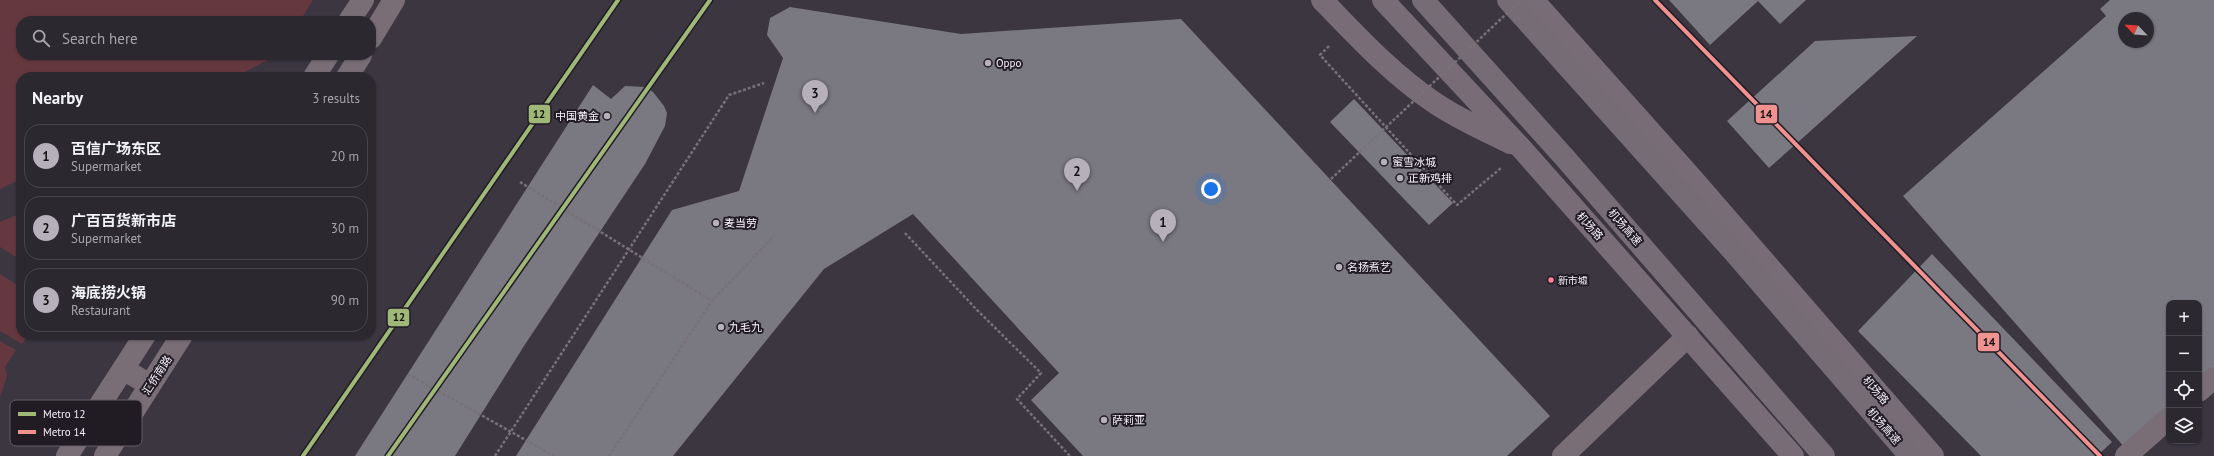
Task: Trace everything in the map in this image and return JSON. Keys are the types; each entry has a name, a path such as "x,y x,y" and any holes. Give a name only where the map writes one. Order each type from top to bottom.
{"highway":[{"path":"1322,0 1398,76 1432,102 1466,122 1522,149"},
{"name":"机场路","path":"1383,0 1522,149 1793,456"},
{"name":"机场高速","path":"1423,0 1554,146 1824,456"},
{"name":"机场高速","path":"1508,0 1733,251 1910,456"},
{"name":"机场路","path":"1533,0 1691,177 1933,456"}],"street":[{"path":"352,16 363,0"},
{"path":"376,30 394,0"},
{"path":"317,72 325,60"},
{"path":"350,72 358,60"},
{"path":"1563,456 1688,336"},
{"path":"103,400 142,340"},
{"name":"汇侨南路","path":"140,400 179,340"},
{"path":"123,369 150,385"},
{"path":"2202,388 2214,378"},
{"path":"2126,456 2166,421"},
{"path":"66,456 73,446"},
{"name":"汇侨南路","path":"105,456 111,446"}],"path":[{"path":"1331,179 1521,0"},
{"path":"1320,55 1457,205 1522,149"},
{"path":"495,456 729,96 764,84"},
{"path":"520,182 712,301"},
{"path":"905,233 977,310 1041,373 1017,399 1070,456"},
{"path":"609,456 712,301 774,236"},
{"path":"408,374 554,456"}],"shaded area":[{"path":"0,0 313,0 303,16 16,16 16,60 268,60 245,72 16,72 16,181 0,189"},
{"path":"16,215 16,257 0,247 0,222"},
{"path":"0,274 16,284 16,340 25,340 22,344 0,331"},
{"path":"0,341 16,350 5,367 7,376 0,397"}],"building":[{"path":"1669,0 1806,0 1780,24 1758,1 1710,45"},
{"path":"2110,0 2214,0 2214,370 2202,381 2202,300 2166,300 2166,413 2126,449 1903,196 2106,16 2100,9"},
{"path":"790,7 961,34 1181,19 1550,416 1507,456 1083,456 1031,400 1059,373 913,214 824,269 673,456 516,456 672,210 739,191 783,58 767,35 770,18"},
{"path":"1917,36 1769,168 1727,121 1815,41"},
{"path":"593,85 611,99 625,86 646,87 653,92 664,106 667,113 665,126 645,164 524,346 455,456 355,456"},
{"path":"1354,99 1453,203 1429,225 1330,122"},
{"path":"1932,254 2112,442 2097,456 1981,456 1858,331"}],"metro line":[{"name":"12","path":"303,456 618,0"},
{"name":"12","path":"388,456 710,0"},
{"name":"14","path":"1655,0 2100,456"}],"place":[{"name":"Oppo","path":"988,63"},
{"name":"海底捞火锅","path":"815,113"},
{"name":"中国黄金","path":"607,116"},
{"name":"蜜雪冰城","path":"1384,162"},
{"name":"正新鸡排","path":"1400,178"},
{"name":"广百百货新市店","path":"1077,191"},
{"name":"麦当劳","path":"716,223"},
{"name":"百信广场东区","path":"1163,242"},
{"name":"名扬煮艺","path":"1339,267"},
{"name":"新市墟","path":"1551,280"},
{"name":"九毛九","path":"721,327"},
{"name":"萨莉亚","path":"1104,420"}]}
